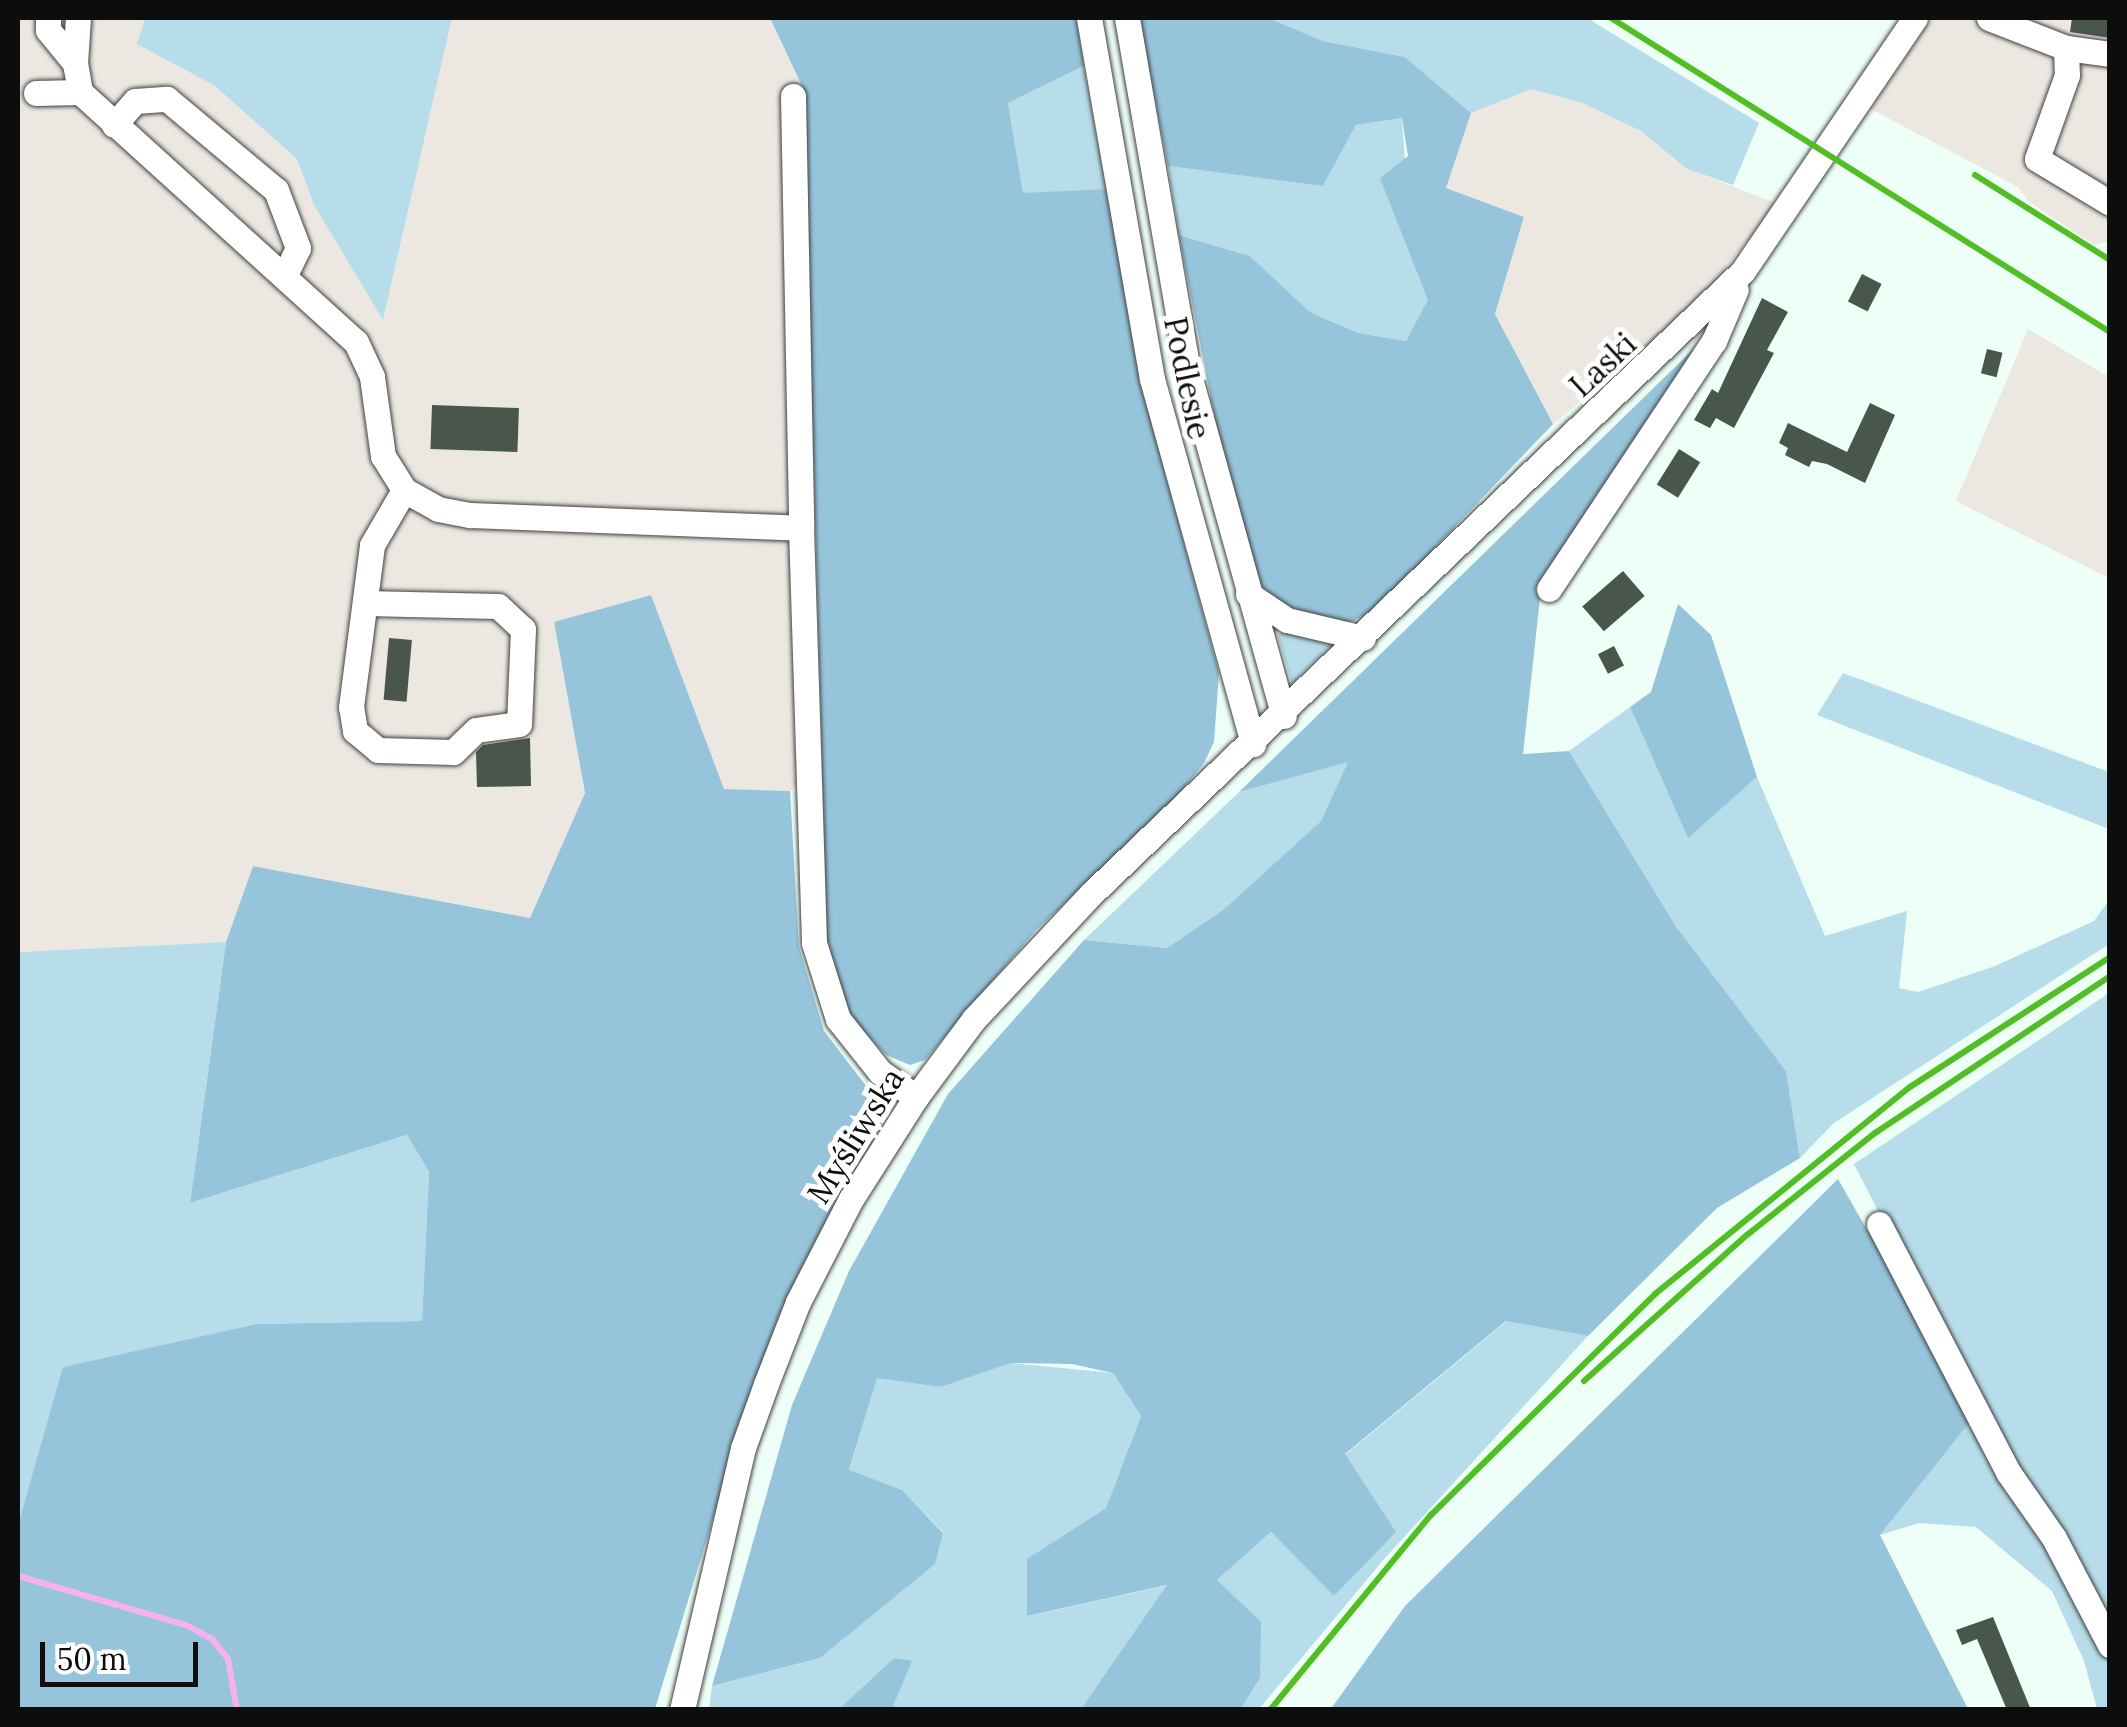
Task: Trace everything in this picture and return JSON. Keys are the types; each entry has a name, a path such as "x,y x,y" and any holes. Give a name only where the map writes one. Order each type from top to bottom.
{"street":[{"path":"48,18 48,30 75,63"},
{"path":"78,18 75,63 80,92 356,342 372,377 383,456 404,490 438,509 470,515 800,528"},
{"name":"Podlesie","path":"1089,18 1152,379 1233,658 1253,744"},
{"name":"Podlesie","path":"1127,18 1188,371 1284,716"},
{"name":"Laski","path":"1284,716 1744,271 1915,18"},
{"path":"1989,18 2066,48 2110,54"},
{"path":"2066,48 2066,75 2037,159 2110,203"},
{"path":"36,93 80,92"},
{"path":"793,96 800,528 814,942 838,1019 880,1072 916,1097"},
{"path":"114,125 135,101 167,98 276,190 298,248 284,277"},
{"path":"1549,589 1714,341 1744,271"},
{"path":"365,603 498,606 523,630 519,724 476,730 453,752 378,750 360,740 350,707 372,545 404,490"},
{"path":"1248,594 1287,620 1363,638"},
{"path":"1233,658 1256,660 1264,646"},
{"name":"Myśliwska","path":"682,1710 744,1448 766,1384 824,1251 916,1097 1042,944 1284,716"},
{"path":"1879,1224 2008,1472 2054,1538 2110,1645"}],"shaded area":[{"path":"18,18 145,18 138,44 215,86 297,159 314,205 383,319 452,18 770,18 803,88 821,763 790,791 724,790 650,595 554,623 585,793 530,918 253,866 226,942 18,952"},
{"path":"145,18 452,18 383,320 314,205 297,159 215,86 137,44"},
{"path":"770,18 1076,18 1084,66 1008,103 1023,193 1106,189 1146,402 1219,673 1214,742 1204,763 1171,804 1036,930 925,1060 910,1065 886,1055 849,1016 827,944 803,88"},
{"path":"1139,18 1268,18 1323,41 1405,57 1471,113 1446,188 1524,217 1495,314 1553,424 1375,610 1353,621 1325,622 1282,607 1261,586 1229,491 1179,235 1250,256 1310,312 1358,333 1406,341 1428,300 1380,178 1408,156 1402,118 1356,125 1323,186 1168,166"},
{"path":"1268,18 1587,18 1759,123 1733,185 1687,169 1641,131 1580,102 1531,89 1471,113 1405,57 1323,41"},
{"path":"1932,18 2109,18 2109,241 2094,245 2028,201 2018,187 1871,109"},
{"path":"1084,66 1106,189 1023,194 1008,103"},
{"path":"1531,88 1580,102 1641,131 1688,169 1778,204 1685,316 1553,424 1495,314 1524,217 1446,188 1471,113"},
{"path":"1402,118 1411,251 1429,300 1406,341 1358,333 1310,312 1250,256 1179,235 1168,166 1323,186 1356,125"},
{"path":"2028,329 2109,377 2109,578 1956,501"},
{"path":"1712,331 1541,589 1523,754 1569,751 1675,925 1786,1071 1800,1158 1717,1208 1588,1336 1506,1321 1345,1454 1396,1532 1334,1596 1271,1532 1217,1580 1261,1622 1260,1678 1241,1709 1081,1709 1167,1585 1027,1616 1027,1559 1106,1508 1141,1416 1113,1373 1072,1364 1011,1363 941,1387 877,1378 849,1470 902,1490 943,1533 935,1564 820,1658 712,1686 792,1405 849,1271 948,1094 1084,940 1167,948 1223,910 1321,821 1348,762 1239,792"},
{"path":"651,595 724,789 790,791 799,947 824,1031 883,1108 882,1125 800,1275 755,1381 655,1709 18,1709 18,1525 63,1367 256,1324 422,1321 429,1172 407,1135 190,1203 226,942 253,866 530,918 585,793 554,622"},
{"path":"1678,604 1711,635 1757,777 1688,838 1630,707 1651,692"},
{"path":"1284,629 1337,640 1292,684 1278,636"},
{"path":"1843,673 2109,772 2109,829 1817,715"},
{"path":"1630,707 1688,837 1757,777 1825,936 1907,911 1899,988 1918,992 1995,966 2094,921 2109,900 2109,944 1834,1123 1800,1158 1786,1071 1675,925 1569,751"},
{"path":"1349,761 1321,821 1223,910 1167,948 1084,940 1239,792"},
{"path":"226,942 190,1203 407,1135 429,1172 422,1321 256,1324 64,1367 18,1525 18,952"},
{"path":"2109,993 2109,1633 1979,1408 1854,1164"},
{"path":"1838,1179 1974,1417 1880,1535 1968,1709 1330,1710 1405,1606"},
{"path":"1507,1321 1588,1336 1385,1558 1259,1709 1241,1709 1260,1678 1216,1581 1271,1532 1335,1596 1345,1455"},
{"path":"1011,1363 1113,1373 1141,1416 1106,1508 1027,1560 1028,1616 1169,1585 1081,1709 892,1709 911,1662 894,1658 839,1709 709,1710 712,1686 820,1658 935,1563 943,1532 902,1490 849,1471 877,1377 941,1387"},
{"path":"1974,1417 2109,1656 2109,1709 2097,1709 2084,1661 2052,1591 1976,1527 1919,1523 1880,1535"},
{"path":"894,1658 912,1661 892,1709 839,1709"}],"building":[{"path":"2072,18 2110,18 2110,38 2070,32"},
{"path":"1862,274 1882,284 1868,312 1848,302"},
{"path":"1762,298 1788,312 1767,350 1774,353 1734,428 1716,418 1710,428 1694,420 1712,389 1718,393"},
{"path":"1987,349 2003,353 1996,377 1981,373"},
{"path":"1870,403 1895,415 1865,483 1827,464 1812,461 1809,467 1785,455 1788,448 1779,443 1788,423 1847,452"},
{"path":"432,405 519,408 517,452 430,449"},
{"path":"1679,449 1700,462 1678,498 1657,485"},
{"path":"1623,571 1645,596 1604,631 1582,606"},
{"path":"389,638 412,640 407,702 384,700"},
{"path":"1614,646 1624,666 1608,674 1598,654"},
{"path":"530,738 531,786 477,787 476,752 483,745"},
{"path":"1993,1617 2031,1710 2007,1710 1977,1639 1962,1645 1956,1630"}],"waterway":[{"path":"18,1576 186,1625 212,1639 228,1659 237,1710"}],"railway":[{"path":"1611,18 2110,332"},
{"path":"1975,175 2110,260"},
{"path":"1270,1710 1431,1515 1655,1294 1910,1087 2110,957"},
{"path":"1584,1381 1747,1235 1875,1133 2110,976"}]}
